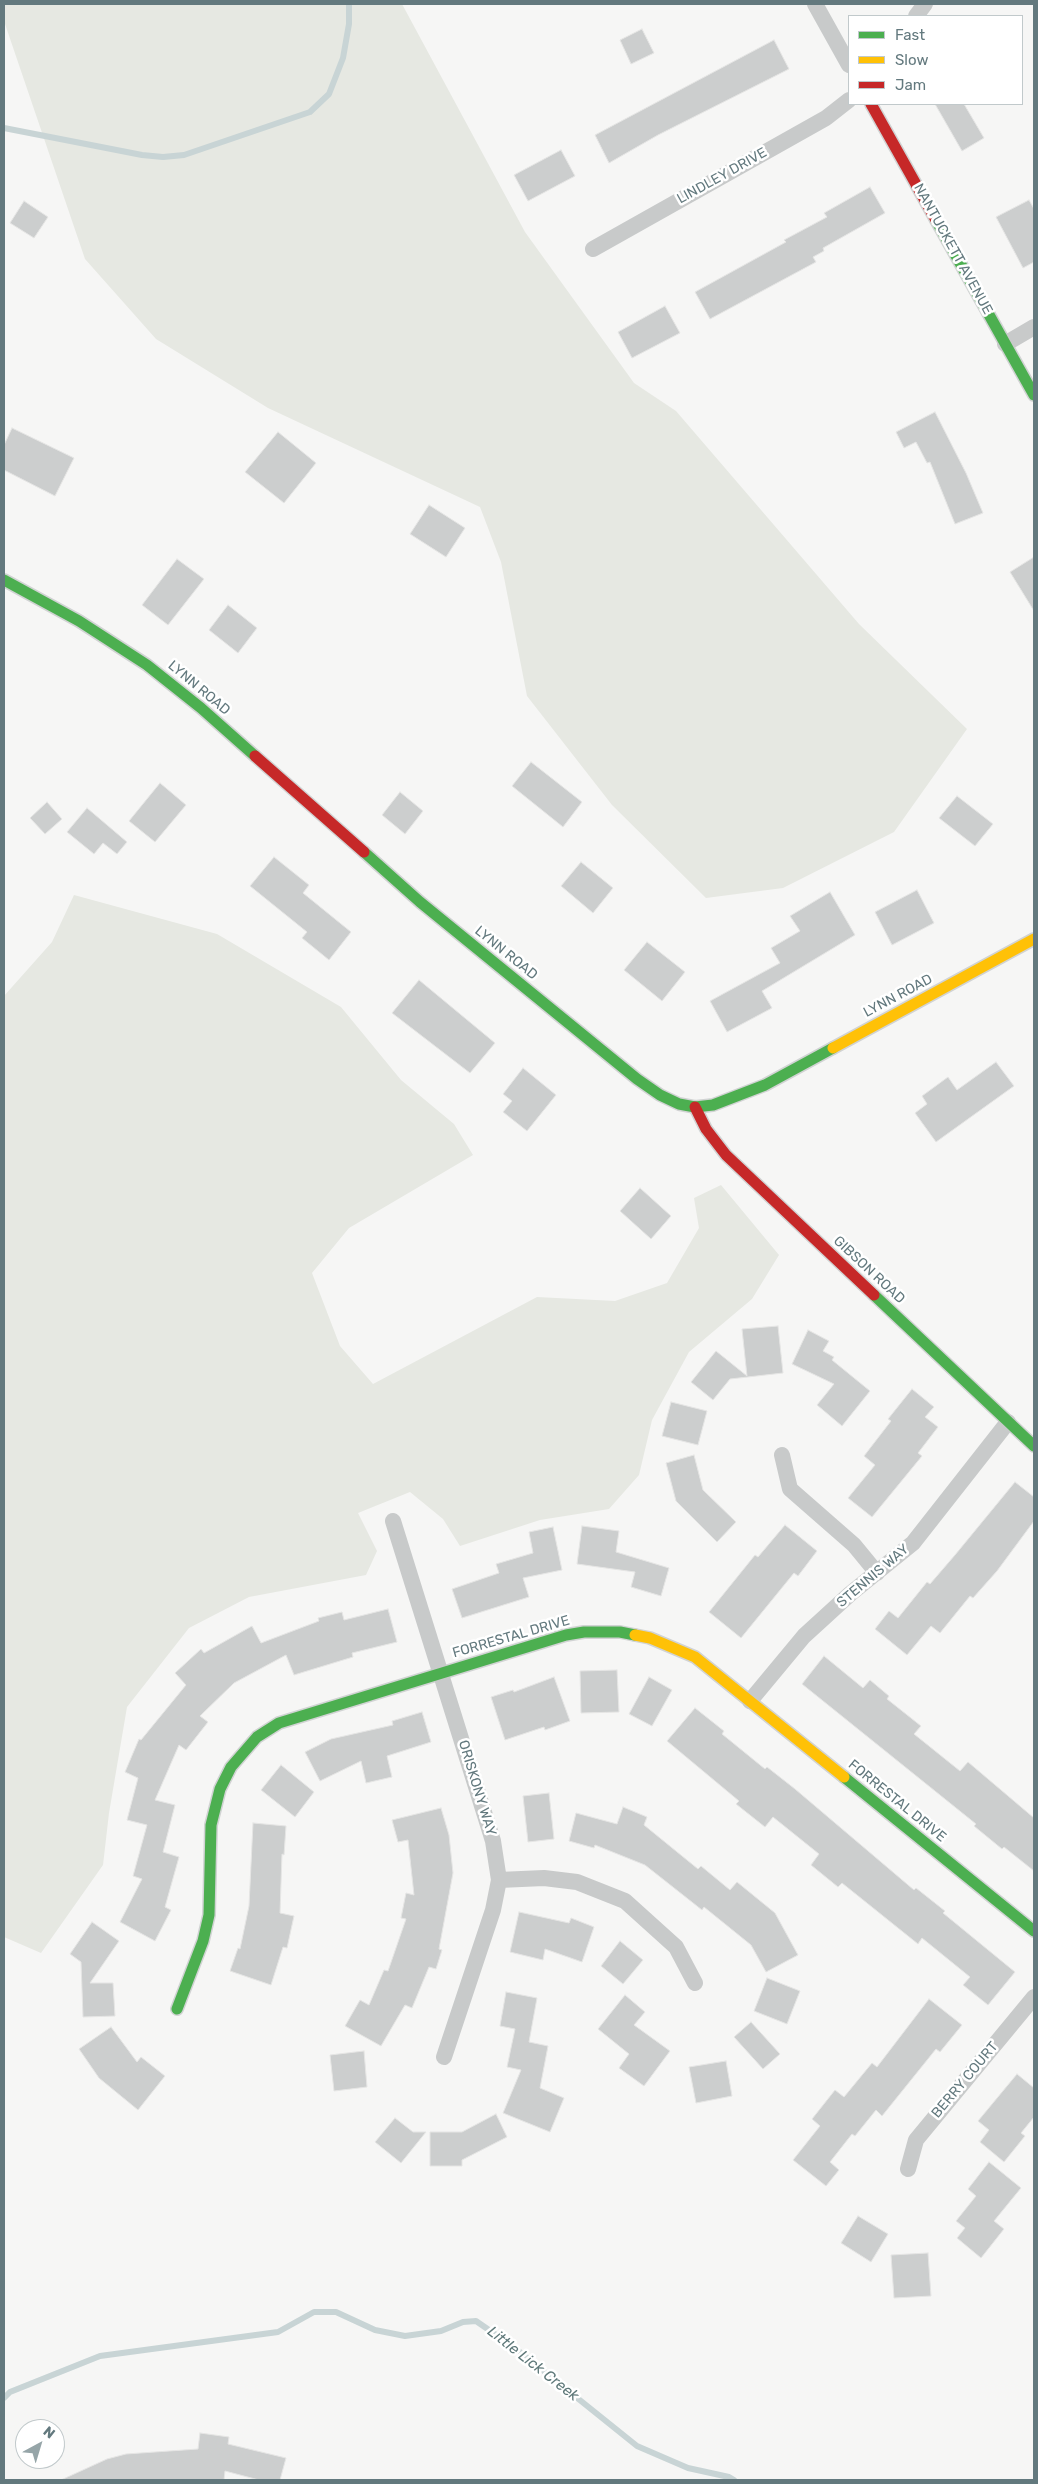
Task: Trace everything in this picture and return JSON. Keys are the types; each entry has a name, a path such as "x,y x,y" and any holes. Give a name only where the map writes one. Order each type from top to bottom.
{"street":[{"path":"815,4 848,63"},
{"path":"917,15 925,4"},
{"name":"LINDLEY DRIVE","path":"593,249 803,131 848,101"},
{"name":"NANTUCKETT AVENUE","path":"872,105 1034,395"},
{"path":"1005,344 1034,327"},
{"name":"LYNN ROAD","path":"4,580 80,621 147,665 201,708 420,902 636,1079 669,1100 695,1107 719,1103 765,1085 1034,939"},
{"name":"GIBSON ROAD","path":"695,1107 706,1129 726,1155 1034,1446"},
{"name":"STENNIS WAY","path":"750,1701 804,1636 850,1594 913,1543 1008,1422"},
{"path":"782,1455 790,1489 854,1545 877,1573"},
{"name":"ORISKONY WAY","path":"393,1521 494,1841 499,1880 493,1910 444,2057"},
{"name":"FORRESTAL DRIVE","path":"177,2009 203,1941 209,1915 213,1810 220,1789 231,1767 258,1737 279,1723 441,1673 566,1635 604,1631 650,1638 682,1650 712,1670 1034,1931"},
{"path":"499,1880 544,1878 577,1882 625,1901 676,1947 695,1983"},
{"name":"BERRY COURT","path":"908,2168 916,2140 1034,1997"}],"shaded area":[{"path":"4,4 402,4 525,232 634,383 676,411 859,624 967,729 894,832 783,888 706,898 612,805 527,696 501,562 480,507 268,408 156,339 85,259 4,21"},
{"path":"74,895 217,934 341,1007 401,1080 454,1124 473,1155 349,1228 312,1273 340,1346 373,1384 537,1297 615,1301 667,1283 699,1228 694,1198 721,1185 779,1255 752,1299 689,1352 652,1420 639,1475 609,1509 540,1520 460,1546 443,1519 410,1492 358,1513 377,1551 366,1575 249,1597 189,1628 127,1707 109,1813 103,1865 41,1953 4,1937 4,996 52,942"}],"building":[{"path":"642,29 654,53 631,64 620,40"},
{"path":"774,40 789,69 658,135 609,163 595,135"},
{"path":"936,105 965,105 984,138 962,151"},
{"path":"561,150 575,176 528,201 514,175"},
{"path":"870,187 885,213 823,248 824,251 813,257 816,262 710,319 695,292 786,242 784,240 827,217 824,213"},
{"path":"1029,200 1034,209 1034,262 1023,268 996,217"},
{"path":"24,201 48,217 34,238 10,223"},
{"path":"665,306 680,333 632,358 618,332"},
{"path":"935,412 966,473 983,513 955,524 930,462 927,463 916,442 904,448 896,432"},
{"path":"12,428 74,458 55,496 4,470 4,445"},
{"path":"278,432 316,463 284,503 245,472"},
{"path":"429,505 465,528 446,557 410,534"},
{"path":"1034,557 1034,611 1010,572"},
{"path":"177,559 204,579 168,625 142,605"},
{"path":"228,605 257,628 238,653 209,630"},
{"path":"531,762 582,802 563,827 512,786"},
{"path":"160,783 186,805 155,842 129,821"},
{"path":"400,792 423,811 405,834 382,815"},
{"path":"957,796 993,824 975,846 939,818"},
{"path":"47,802 62,819 45,834 30,818"},
{"path":"87,808 127,842 117,854 103,843 94,854 67,832"},
{"path":"274,857 309,885 303,893 351,932 329,960 302,938 307,932 250,886"},
{"path":"581,862 613,888 593,913 561,886"},
{"path":"917,890 934,923 892,945 875,912"},
{"path":"830,892 855,935 762,991 772,1008 727,1032 710,1001 780,963 771,948 800,931 790,916"},
{"path":"647,942 685,972 662,1001 624,970"},
{"path":"419,980 495,1043 470,1073 392,1013"},
{"path":"996,1062 1014,1086 936,1142 915,1113 927,1104 922,1096 948,1077 957,1090"},
{"path":"523,1068 556,1095 527,1131 503,1112 512,1101 503,1094"},
{"path":"640,1188 671,1216 651,1239 620,1211"},
{"path":"778,1326 783,1373 730,1379 713,1400 691,1382 716,1351 747,1376 742,1329"},
{"path":"808,1330 829,1341 823,1351 834,1357 832,1360 870,1391 842,1426 817,1405 834,1384 792,1364"},
{"path":"912,1389 934,1407 925,1417 938,1427 918,1453 922,1456 872,1517 848,1498 875,1465 864,1456 891,1421 888,1419"},
{"path":"671,1402 707,1411 698,1445 662,1436"},
{"path":"694,1455 703,1490 736,1522 717,1542 676,1501 666,1463"},
{"path":"1015,1482 1034,1497 1034,1521 997,1571 973,1598 970,1596 940,1633 931,1626 907,1655 875,1629 889,1611 898,1618 927,1582 930,1584 955,1555"},
{"path":"785,1525 817,1551 798,1576 794,1573 741,1638 709,1612 755,1555 758,1557"},
{"path":"582,1526 619,1531 616,1552 669,1568 661,1596 631,1587 635,1572 577,1564"},
{"path":"553,1527 562,1570 523,1578 529,1597 462,1618 452,1589 499,1573 496,1564 533,1553 529,1532"},
{"path":"388,1609 397,1642 352,1653 353,1657 294,1675 286,1655 234,1683 200,1716 208,1722 186,1750 179,1745 155,1800 175,1805 163,1852 179,1857 165,1907 171,1910 155,1941 120,1922 142,1879 133,1876 147,1825 127,1820 138,1778 125,1772 139,1739 141,1740 186,1685 175,1673 201,1649 204,1653 252,1626 261,1643 319,1621 318,1618 342,1612 344,1620"},
{"path":"824,1656 863,1688 870,1680 889,1696 887,1699 921,1726 914,1734 960,1771 968,1762 1034,1818 1034,1871 1004,1847 1002,1849 974,1826 976,1824 802,1684"},
{"path":"617,1670 619,1712 581,1713 580,1671"},
{"path":"554,1677 570,1721 545,1730 544,1727 505,1740 491,1697 513,1690 514,1692"},
{"path":"649,1677 672,1690 652,1726 629,1714"},
{"path":"695,1708 724,1731 722,1734 765,1769 767,1767 795,1789 914,1890 916,1888 945,1911 943,1913 1015,1972 988,2005 963,1985 970,1977 922,1938 918,1944 842,1883 838,1887 811,1865 819,1854 773,1817 765,1827 736,1804 739,1801 667,1741"},
{"path":"422,1712 431,1742 387,1756 392,1777 366,1783 361,1761 320,1781 305,1752 331,1739 393,1725 392,1721"},
{"path":"281,1765 314,1792 295,1817 261,1790"},
{"path":"549,1793 554,1839 528,1842 523,1796"},
{"path":"623,1807 647,1817 644,1825 698,1869 701,1866 730,1890 737,1882 775,1913 798,1955 766,1972 751,1945 704,1907 702,1910 645,1865 595,1845 594,1848 569,1841 576,1813 617,1824"},
{"path":"441,1808 449,1835 453,1873 439,1949 442,1950 436,1969 429,1967 412,2008 405,2005 381,2046 345,2026 360,2000 369,2005 384,1970 388,1971 406,1919 401,1918 406,1893 414,1895 408,1840 398,1842 392,1820"},
{"path":"253,1823 286,1826 284,1855 282,1854 280,1913 294,1916 287,1948 283,1947 271,1985 230,1971 238,1948 240,1949 249,1906"},
{"path":"519,1912 569,1923 571,1918 594,1927 582,1962 545,1949 543,1960 510,1952"},
{"path":"92,1922 119,1941 90,1983 113,1983 115,2016 83,2017 81,1962 70,1954"},
{"path":"620,1941 643,1960 623,1984 601,1966"},
{"path":"767,1978 800,1991 787,2024 754,2011"},
{"path":"506,1992 537,1998 529,2042 548,2046 540,2088 564,2098 550,2132 503,2113 521,2070 507,2067 515,2029 500,2026"},
{"path":"625,1995 645,2012 634,2025 670,2051 644,2086 619,2068 629,2054 598,2029"},
{"path":"929,1999 962,2025 940,2052 936,2049 882,2116 876,2110 855,2136 852,2134 830,2162 839,2170 826,2186 793,2160 820,2126 812,2119 835,2090 844,2097 872,2063 877,2067"},
{"path":"751,2022 780,2054 763,2069 734,2037"},
{"path":"111,2027 137,2062 141,2057 165,2076 138,2110 99,2078 79,2049"},
{"path":"364,2051 367,2087 334,2091 330,2055"},
{"path":"726,2061 732,2096 696,2103 689,2067"},
{"path":"1017,2074 1034,2088 1034,2117 1021,2133 1025,2136 1004,2162 980,2142 989,2130 978,2121"},
{"path":"496,2114 507,2137 462,2160 462,2166 430,2166 430,2132 462,2132"},
{"path":"395,2118 413,2132 426,2132 401,2163 375,2142"},
{"path":"989,2162 1021,2188 994,2221 1004,2229 981,2258 957,2238 965,2228 956,2221 976,2196 968,2189"},
{"path":"858,2216 888,2234 871,2262 841,2243"},
{"path":"928,2253 931,2296 894,2298 891,2255"},
{"path":"200,2433 229,2437 228,2444 286,2458 280,2480 259,2480 225,2471 224,2480 61,2480 107,2459 126,2454 198,2449"}],"waterway":[{"path":"4,128 142,155 163,157 184,155 310,112 329,94 343,58 349,24 349,4"},
{"name":"Little Lick Creek","path":"4,2398 10,2392 100,2356 278,2332 314,2312 336,2312 375,2330 405,2336 441,2331 463,2322 476,2321 515,2348 637,2446 688,2468 729,2477 734,2480"}],"traffic: fast":[{"path":"936,220 1034,395"},
{"path":"4,580 79,621 147,665 201,708 255,756"},
{"path":"364,852 420,902 637,1079 660,1095 679,1104 695,1107 713,1105 765,1085 833,1048"},
{"path":"874,1295 1034,1446"},
{"path":"177,2009 203,1941 209,1915 211,1825 220,1789 231,1767 257,1737 279,1723 566,1635 584,1632 620,1632 635,1635"},
{"path":"844,1777 1034,1931"}],"traffic: slow":[{"path":"833,1048 1034,939"},
{"path":"635,1635 650,1638 695,1657 844,1777"}],"traffic: jam":[{"path":"872,105 936,220"},
{"path":"255,756 364,852"},
{"path":"695,1107 706,1129 726,1155 874,1295"}]}
